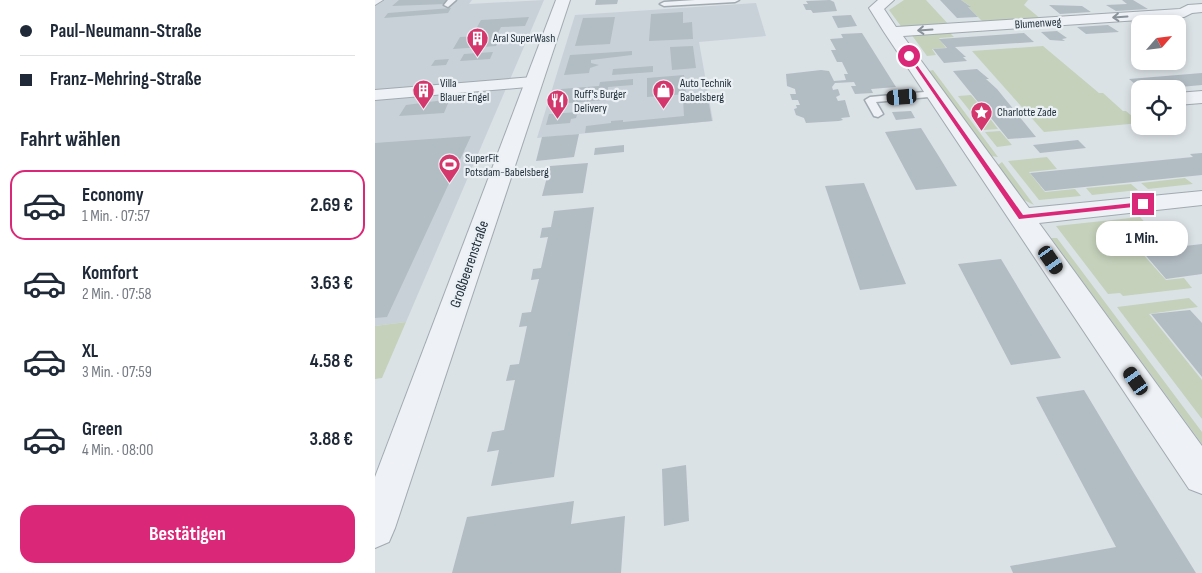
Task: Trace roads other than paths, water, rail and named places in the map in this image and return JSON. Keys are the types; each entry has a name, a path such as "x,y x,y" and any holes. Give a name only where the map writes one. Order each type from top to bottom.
{"street":[{"name":"Großbeerenstraße","path":"375,528 563,0"},
{"path":"880,1 876,8 892,32 1202,476"},
{"name":"Blumenweg","path":"1184,13 1188,10 1202,8"},
{"name":"Blumenweg","path":"892,32 1184,13 1202,16"},
{"path":"375,95 533,82"},
{"path":"1186,98 1202,97"},
{"path":"1021,218 1202,198"}],"lane":[{"path":"664,4 735,0"},
{"path":"877,114 870,100 935,94"}],"place":[{"name":"Aral SuperWash","path":"477,57"},
{"name":"Villa Blauer Engel","path":"424,109"},
{"name":"Auto Technik Babelsberg","path":"664,109"},
{"name":"Ruff's Burger Delivery","path":"558,120"},
{"name":"Charlotte Zade","path":"981,131"},
{"name":"SuperFit Potsdam-Babelsberg","path":"449,184"}]}
